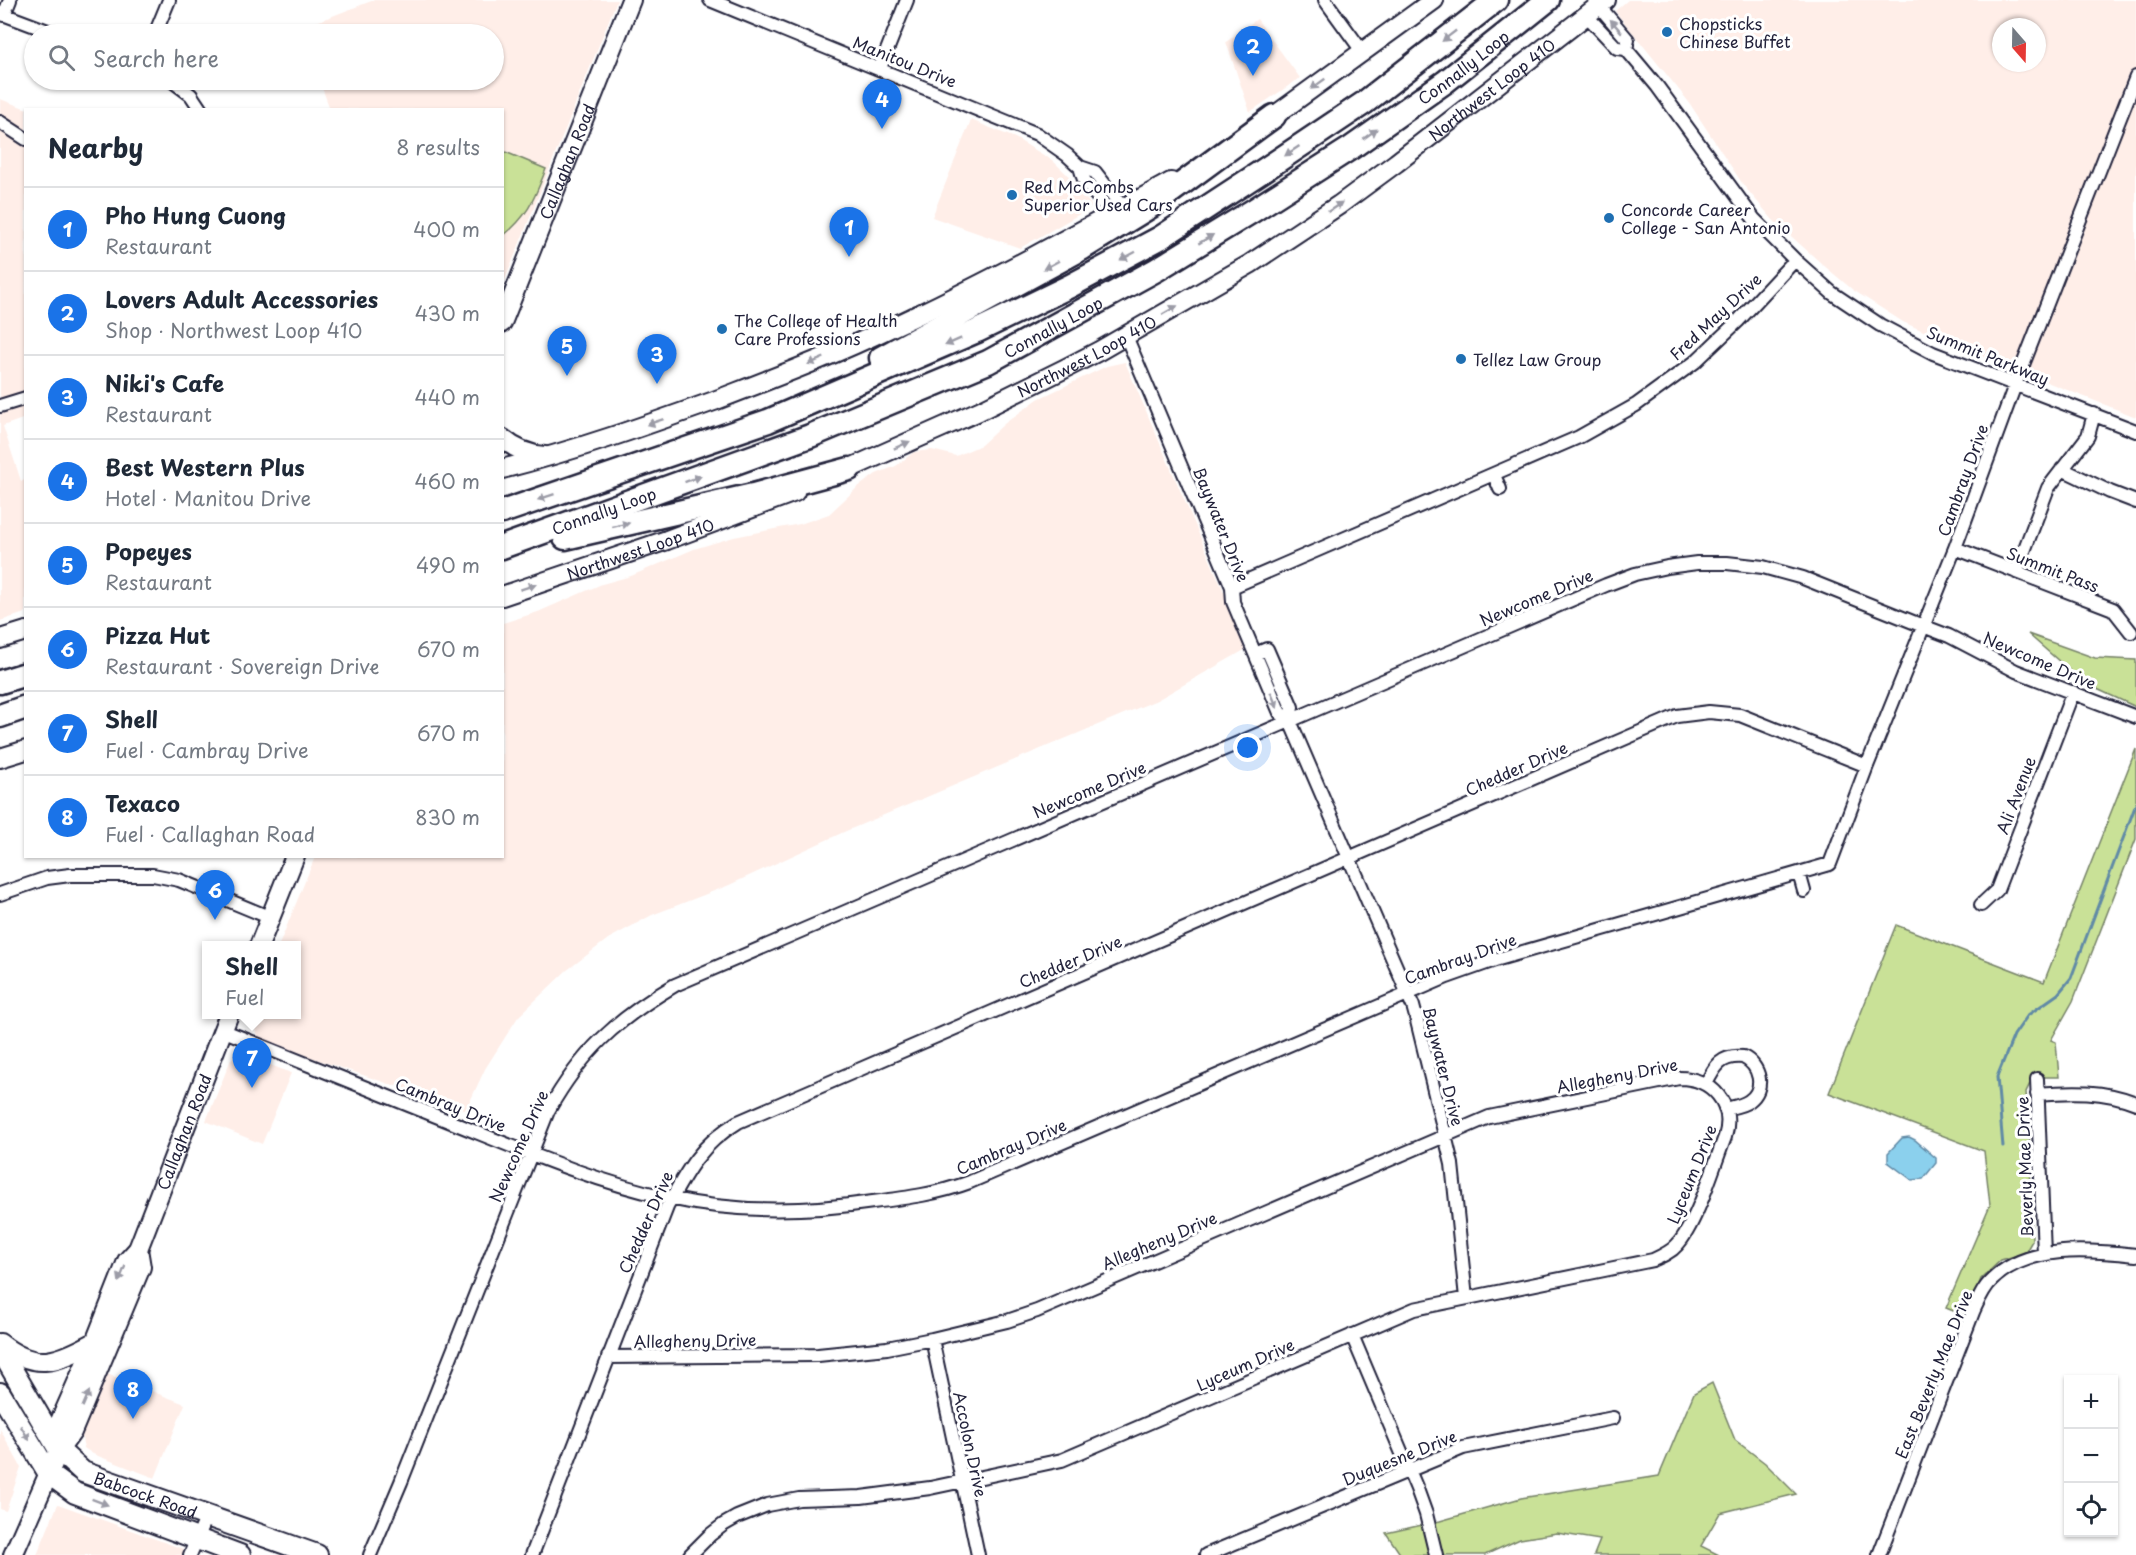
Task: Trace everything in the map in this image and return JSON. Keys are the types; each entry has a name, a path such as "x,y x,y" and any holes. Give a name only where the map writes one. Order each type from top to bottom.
{"highway":[{"name":"Connally Loop","path":"504,511 768,421 976,331 1070,286 1160,238 1364,102 1496,0"},
{"name":"Connally Loop","path":"504,547 810,436 997,357 1156,270 1341,154 1445,82 1548,0"},
{"path":"641,465 890,354 1083,248 1153,205 1274,116"},
{"path":"504,552 753,495 849,469"},
{"path":"0,682 24,675"},
{"path":"0,716 24,708"}],"main road":[{"name":"Callaghan Road","path":"504,318 632,0"},
{"path":"506,470 556,456 669,417 832,355 939,305 1186,174 1274,116 1434,0"},
{"name":"Northwest Loop 410","path":"504,595 735,516 849,469 979,411 1126,336 1250,264 1339,205 1597,7"},
{"path":"504,439 533,455 556,456"},
{"path":"0,639 24,632"},
{"path":"0,758 24,751"},
{"path":"261,941 294,858"},
{"name":"Callaghan Road","path":"59,1450 58,1426 127,1261 138,1249 226,1022"},
{"name":"Callaghan Road","path":"13,1555 59,1450 72,1432 141,1267 138,1249"},
{"path":"0,1343 15,1355 42,1362 66,1358 95,1342"},
{"name":"Babcock Road","path":"0,1349 59,1450 83,1472 317,1555"},
{"name":"Babcock Road","path":"0,1393 49,1474 75,1492 194,1547 240,1555"}],"street":[{"path":"10,0 2,14 29,24"},
{"path":"159,24 169,0"},
{"name":"Manitou Drive","path":"710,0 1037,134 1067,154 1080,167 1095,172 1117,211"},
{"path":"880,68 907,0"},
{"path":"1325,0 1362,51"},
{"name":"Summit Parkway","path":"1597,7 1617,48 1626,49 1657,86 1754,219 1832,293 1880,325 1933,353 2136,431"},
{"name":"Cambray Drive","path":"226,1022 530,1154 590,1175 671,1199 714,1205 801,1209 843,1207 948,1190 1447,977 1495,960 1830,864 1955,548 2015,385 2136,77"},
{"path":"184,90 191,95 200,108"},
{"path":"0,122 24,138"},
{"name":"Fred May Drive","path":"1232,587 1579,437 1636,405 1695,362 1738,321 1795,260"},
{"name":"Baywater Drive","path":"1126,336 1232,587 1233,602 1257,660 1280,713 1290,721 1417,1021 1452,1164 1466,1298"},
{"path":"0,406 24,399"},
{"path":"2016,572 2048,488 2088,436 2094,414"},
{"path":"2062,469 2136,502"},
{"path":"1494,475 1500,489"},
{"name":"Summit Pass","path":"1955,548 2113,609 2131,632"},
{"name":"Newcome Drive","path":"370,1555 548,1111 563,1085 601,1038 624,1018 675,985 1606,585 1635,574 1667,567 1697,563 1727,563 1762,567 1803,578 1949,636 2016,671 2136,717"},
{"name":"Baywater Drive","path":"1257,660 1269,655 1292,707 1290,721"},
{"name":"Ali Avenue","path":"1980,905 1996,890 2073,692"},
{"name":"Chedder Drive","path":"532,1555 659,1224 686,1172 703,1149 738,1122 1666,720 1709,712 1740,715 1867,766"},
{"path":"1799,873 1804,891"},
{"path":"0,894 47,878 70,875 153,874 179,880 271,918"},
{"name":"Lyceum Drive","path":"690,1555 723,1525 751,1510 767,1505 799,1499 894,1494 1037,1467 1085,1451 1414,1309 1643,1263 1667,1254 1677,1246 1689,1230 1728,1126 1725,1108 1710,1087 1716,1065 1727,1058 1743,1057 1754,1065 1759,1075 1756,1093 1744,1104 1725,1108"},
{"name":"Allegheny Drive","path":"608,1358 818,1354 887,1348 932,1340 1037,1311 1489,1117 1679,1078 1698,1080 1710,1087"},
{"name":"Beverly Mae Drive","path":"2037,1079 2044,1254"},
{"path":"2037,1094 2092,1092 2109,1094 2136,1103"},
{"name":"East Beverly Mae Drive","path":"1880,1555 1982,1293 1992,1280 2016,1263 2044,1254 2112,1252 2136,1255"},
{"path":"1352,1335 1426,1514 1436,1555"},
{"name":"Accolon Drive","path":"932,1340 978,1555"},
{"name":"Duquesne Drive","path":"1206,1555 1463,1448 1613,1418"},
{"path":"194,1547 207,1516"}],"shaded area":[{"path":"374,0 617,0 505,280 504,108 330,108 323,90 504,90 504,24 311,24"},
{"path":"1628,0 2136,0 2136,417 1968,351 1903,322 1853,290 1773,220 1744,186 1688,101 1615,11"},
{"path":"1257,19 1300,78 1250,112 1226,42"},
{"path":"0,99 24,108 24,418 3,426 21,481 24,480 24,613 0,621"},
{"name":"Red McCombs Superior Used Cars","path":"971,120 1015,138 1052,160 1075,182 1092,207 1020,248 932,217"},
{"path":"1125,362 1248,648 1157,700 846,831 727,886 652,915 608,939 566,971 518,1017 485,1069 466,1110 286,1049 260,1038 250,1019 301,1019 301,941 281,941 315,858 504,858 504,623 538,612 602,584 631,576 694,549 734,537 800,524 829,514 858,487 876,474 896,466 914,452 932,450 956,456 981,445 1004,424 1038,399 1107,366"},
{"path":"245,1055 291,1073 262,1144 206,1121 231,1059"},
{"path":"107,1374 185,1404 155,1478 93,1454 84,1448 81,1434"},
{"path":"0,1429 21,1467 6,1511 0,1509"},
{"path":"58,1504 186,1550 184,1555 37,1555"}],"green space":[{"path":"504,151 546,169 530,206 504,235"},
{"path":"2028,634 2095,658 2136,660 2136,707 2084,683"},
{"path":"2136,749 2136,839 2073,1001 2051,1040 2056,1042 2059,1077 2033,1077 2026,1092 2032,1241 2025,1253 2001,1260 1981,1279 1966,1316 1946,1308 1990,1205 1984,1151 1829,1093 1896,925 2044,982"},
{"path":"1712,1383 1735,1440 1765,1463 1796,1494 1720,1513 1701,1546 1719,1555 1594,1555 1600,1540 1557,1533 1520,1539 1485,1555 1401,1555 1386,1533 1440,1521 1521,1498 1659,1476 1694,1393"}],"water":[{"path":"1909,1137 1936,1158 1936,1163 1923,1179 1912,1180 1888,1162 1888,1153 1902,1138"}],"waterway":[{"path":"2003,1147 1997,1077 2014,1035 2028,1015 2058,994 2071,978 2136,804"}],"place":[{"name":"Chopsticks Chinese Buffet","path":"1667,32"},
{"name":"Lovers Adult Accessories","path":"1253,76"},
{"name":"Best Western Plus","path":"882,129"},
{"name":"Red McCombs Superior Used Cars","path":"1012,195"},
{"name":"Concorde Career College - San Antonio","path":"1609,218"},
{"name":"Pho Hung Cuong","path":"849,257"},
{"name":"The College of Health Care Professions","path":"722,329"},
{"name":"Tellez Law Group","path":"1461,359"},
{"name":"Popeyes","path":"567,376"},
{"name":"Niki's Cafe","path":"657,384"},
{"name":"Pizza Hut","path":"215,920"},
{"name":"Shell","path":"252,1088"},
{"name":"Texaco","path":"133,1419"}]}
